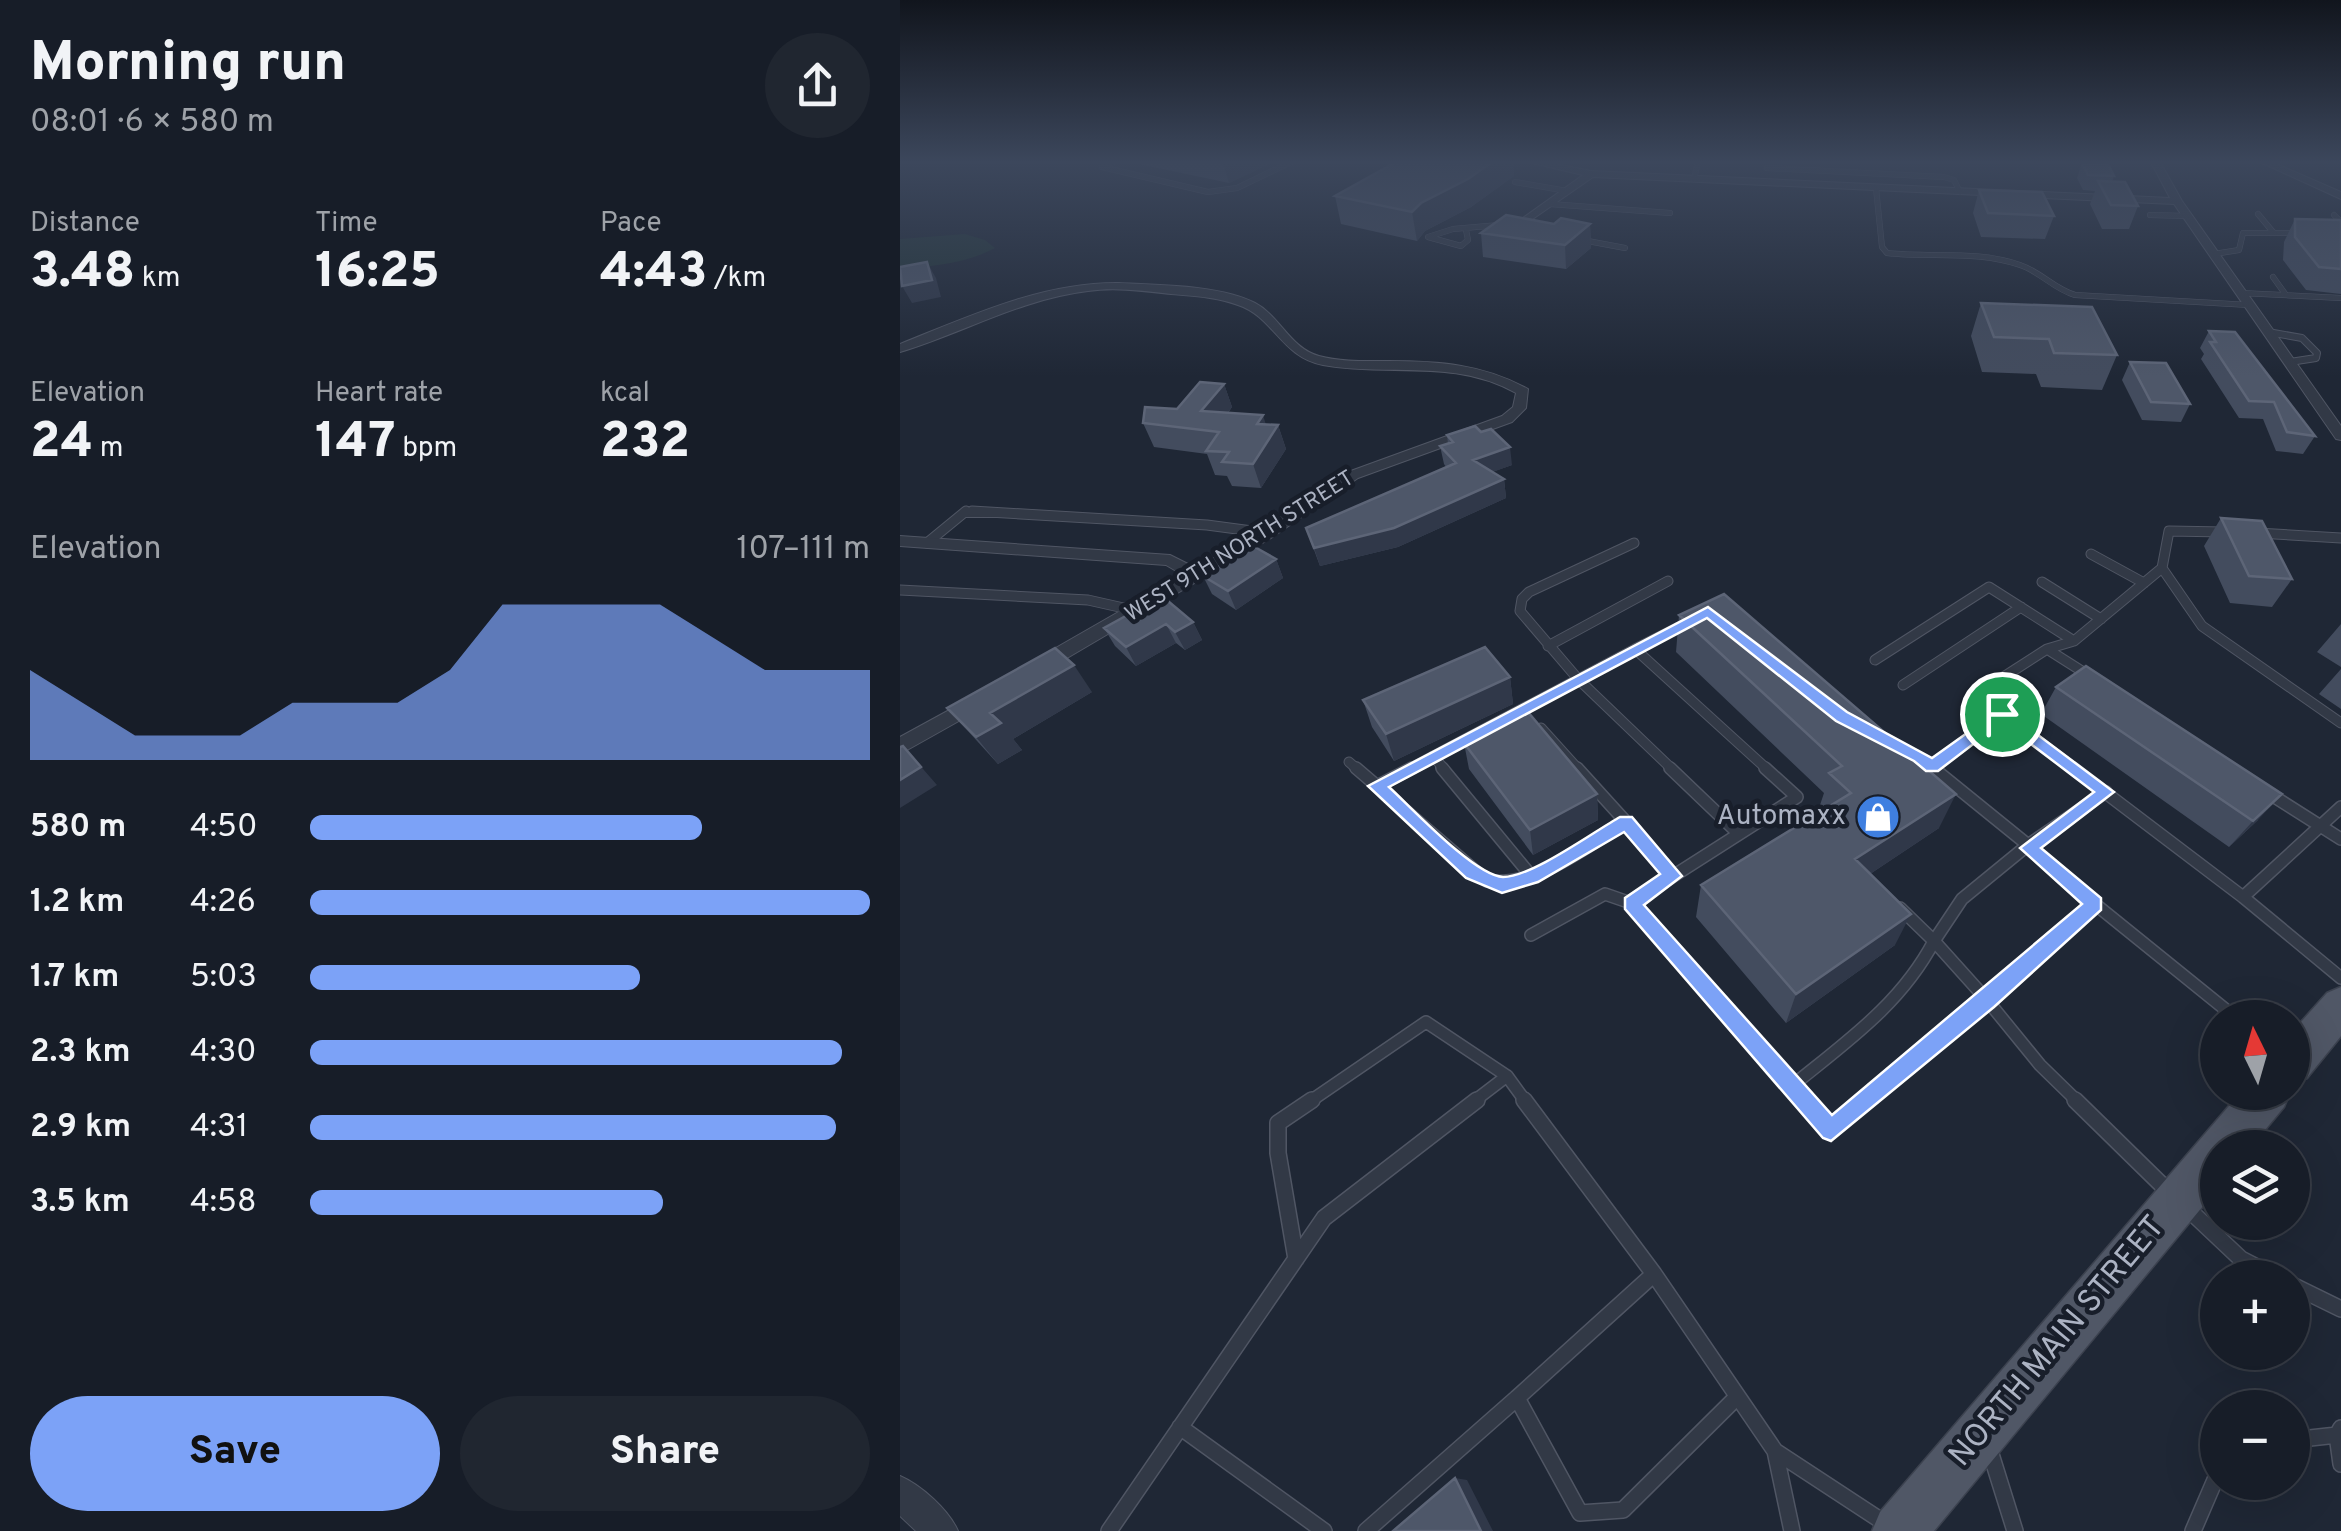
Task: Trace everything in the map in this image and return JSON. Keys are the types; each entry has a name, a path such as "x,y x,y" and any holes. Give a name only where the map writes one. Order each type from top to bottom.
{"main road":[{"path":"2310,1043 2341,1006"},
{"name":"NORTH MAIN STREET","path":"2237,1130 2253,1110"},
{"name":"NORTH MAIN STREET","path":"1898,1531 2200,1174"}],"street":[{"path":"2200,233 2341,435"},
{"name":"WEST 9TH NORTH STREET","path":"900,348 1048,295 1094,286 1243,301 1266,314 1279,336 1295,350 1319,361 1475,370 1506,380 1523,392 1519,408 1507,419 1353,475 1267,533 1017,679"},
{"path":"900,542 1170,560 1194,574"},
{"path":"900,746 984,698"},
{"path":"900,1492 941,1531"}],"lane":[{"path":"1436,233 1428,237 1461,246 1468,240 1467,233"},
{"path":"1880,233 1881,244 1888,253 2007,262 2032,270 2057,291 2076,295 2249,305"},
{"path":"2214,254 2239,250 2243,233"},
{"path":"2298,233 2307,234"},
{"path":"1576,238 1625,248"},
{"path":"2273,278 2286,296"},
{"path":"2241,293 2341,298"},
{"path":"2268,332 2302,338 2317,353 2316,358 2306,362 2290,362"},
{"path":"927,543 966,511 1207,525 1267,533"},
{"path":"2236,532 2170,531 2162,568 2074,641 2047,649 1976,694 2243,897 2341,978"},
{"path":"2250,533 2341,538"},
{"path":"2264,534 2274,550"},
{"path":"1634,543 1522,598 1519,604 1523,618 1578,679 1739,834"},
{"path":"2091,554 2144,583"},
{"path":"2162,568 2202,626 2341,723"},
{"path":"1548,646 1668,581"},
{"path":"2042,582 2101,619"},
{"path":"1875,660 1988,587 2074,641"},
{"path":"900,590 1088,600 1137,611"},
{"path":"1903,685 2021,607"},
{"path":"1376,786 1694,619"},
{"path":"1631,903 1797,797 1635,649"},
{"path":"2047,649 2096,680"},
{"path":"1523,708 1673,876"},
{"path":"1932,767 2002,714"},
{"path":"1873,732 1932,767 2214,1000"},
{"path":"1433,756 1532,876"},
{"path":"1350,762 1487,882 1502,885 1532,876 1626,822"},
{"path":"2257,785 2341,838"},
{"path":"1792,1086 1894,1003 1923,967 1940,923 1963,895 2106,792"},
{"path":"2243,897 2341,807"},
{"path":"1532,935 1604,894 1631,903 1831,1130 2095,904"},
{"path":"1893,902 1934,941 2040,1065 2243,1260"},
{"path":"1296,1259 1278,1153 1278,1123 1426,1022 1507,1076 1654,1274 1775,1451 1898,1531"},
{"path":"1109,1531 1324,1218 1507,1076"},
{"path":"1366,1531 1654,1274"},
{"path":"2310,1294 2341,1309"},
{"path":"1517,1398 1580,1512 1623,1510 1736,1398"},
{"path":"1180,1428 1324,1531"},
{"path":"1984,1431 2016,1531"},
{"path":"2310,1437 2339,1431 2341,1464"},
{"path":"1775,1451 1792,1531"},
{"path":"2193,1531 2204,1500"}],"shaded area":[{"path":"965,234 985,240 995,248 961,261 900,269 900,239"}],"building":[{"path":"1484,233 1579,233 1565,245"},
{"path":"2295,233 2341,233 2341,269 2319,267"},
{"path":"927,262 932,280 902,286 900,267"},
{"path":"1981,303 2092,307 2117,355 2054,353 2049,339 1994,337"},
{"path":"2209,331 2235,332 2315,436 2287,432 2274,402 2249,401 2210,342 2216,342"},
{"path":"2130,362 2166,363 2190,404 2151,402"},
{"path":"1200,382 1224,384 1201,411 1263,415 1257,424 1278,425 1253,464 1222,462 1229,452 1206,451 1219,432 1143,423 1145,407 1177,409"},
{"path":"1475,426 1481,432 1491,429 1510,447 1473,460 1504,479 1394,528 1314,548 1306,528 1456,463 1440,446 1453,442 1447,435"},
{"path":"2221,518 2262,521 2292,579 2249,576"},
{"path":"1253,546 1276,559 1228,591 1203,576"},
{"path":"1724,594 1956,794 1855,859 1911,914 1796,994 1701,885 1851,793 1829,773 1842,766 1679,615"},
{"path":"1162,596 1193,622 1175,632 1166,624 1126,647 1104,628"},
{"path":"1485,647 1510,677 1386,734 1363,700"},
{"path":"1055,648 1074,665 990,713 1001,723 976,737 947,708"},
{"path":"2086,666 2282,794 2253,821 2056,687"},
{"path":"1528,712 1597,794 1530,830 1464,743"},
{"path":"900,747 921,767 900,780"},
{"path":"1455,1478 1481,1531 1393,1531"}],"place":[{"name":"Automaxx","path":"1878,817"}],"route":[{"path":"1708,611 1842,716 1920,756 1932,767 2002,714 2106,792 2028,848 2095,904 1831,1130 1631,903 1673,876 1626,822 1532,876 1502,885 1487,882 1472,872 1376,786 1708,611"}]}
